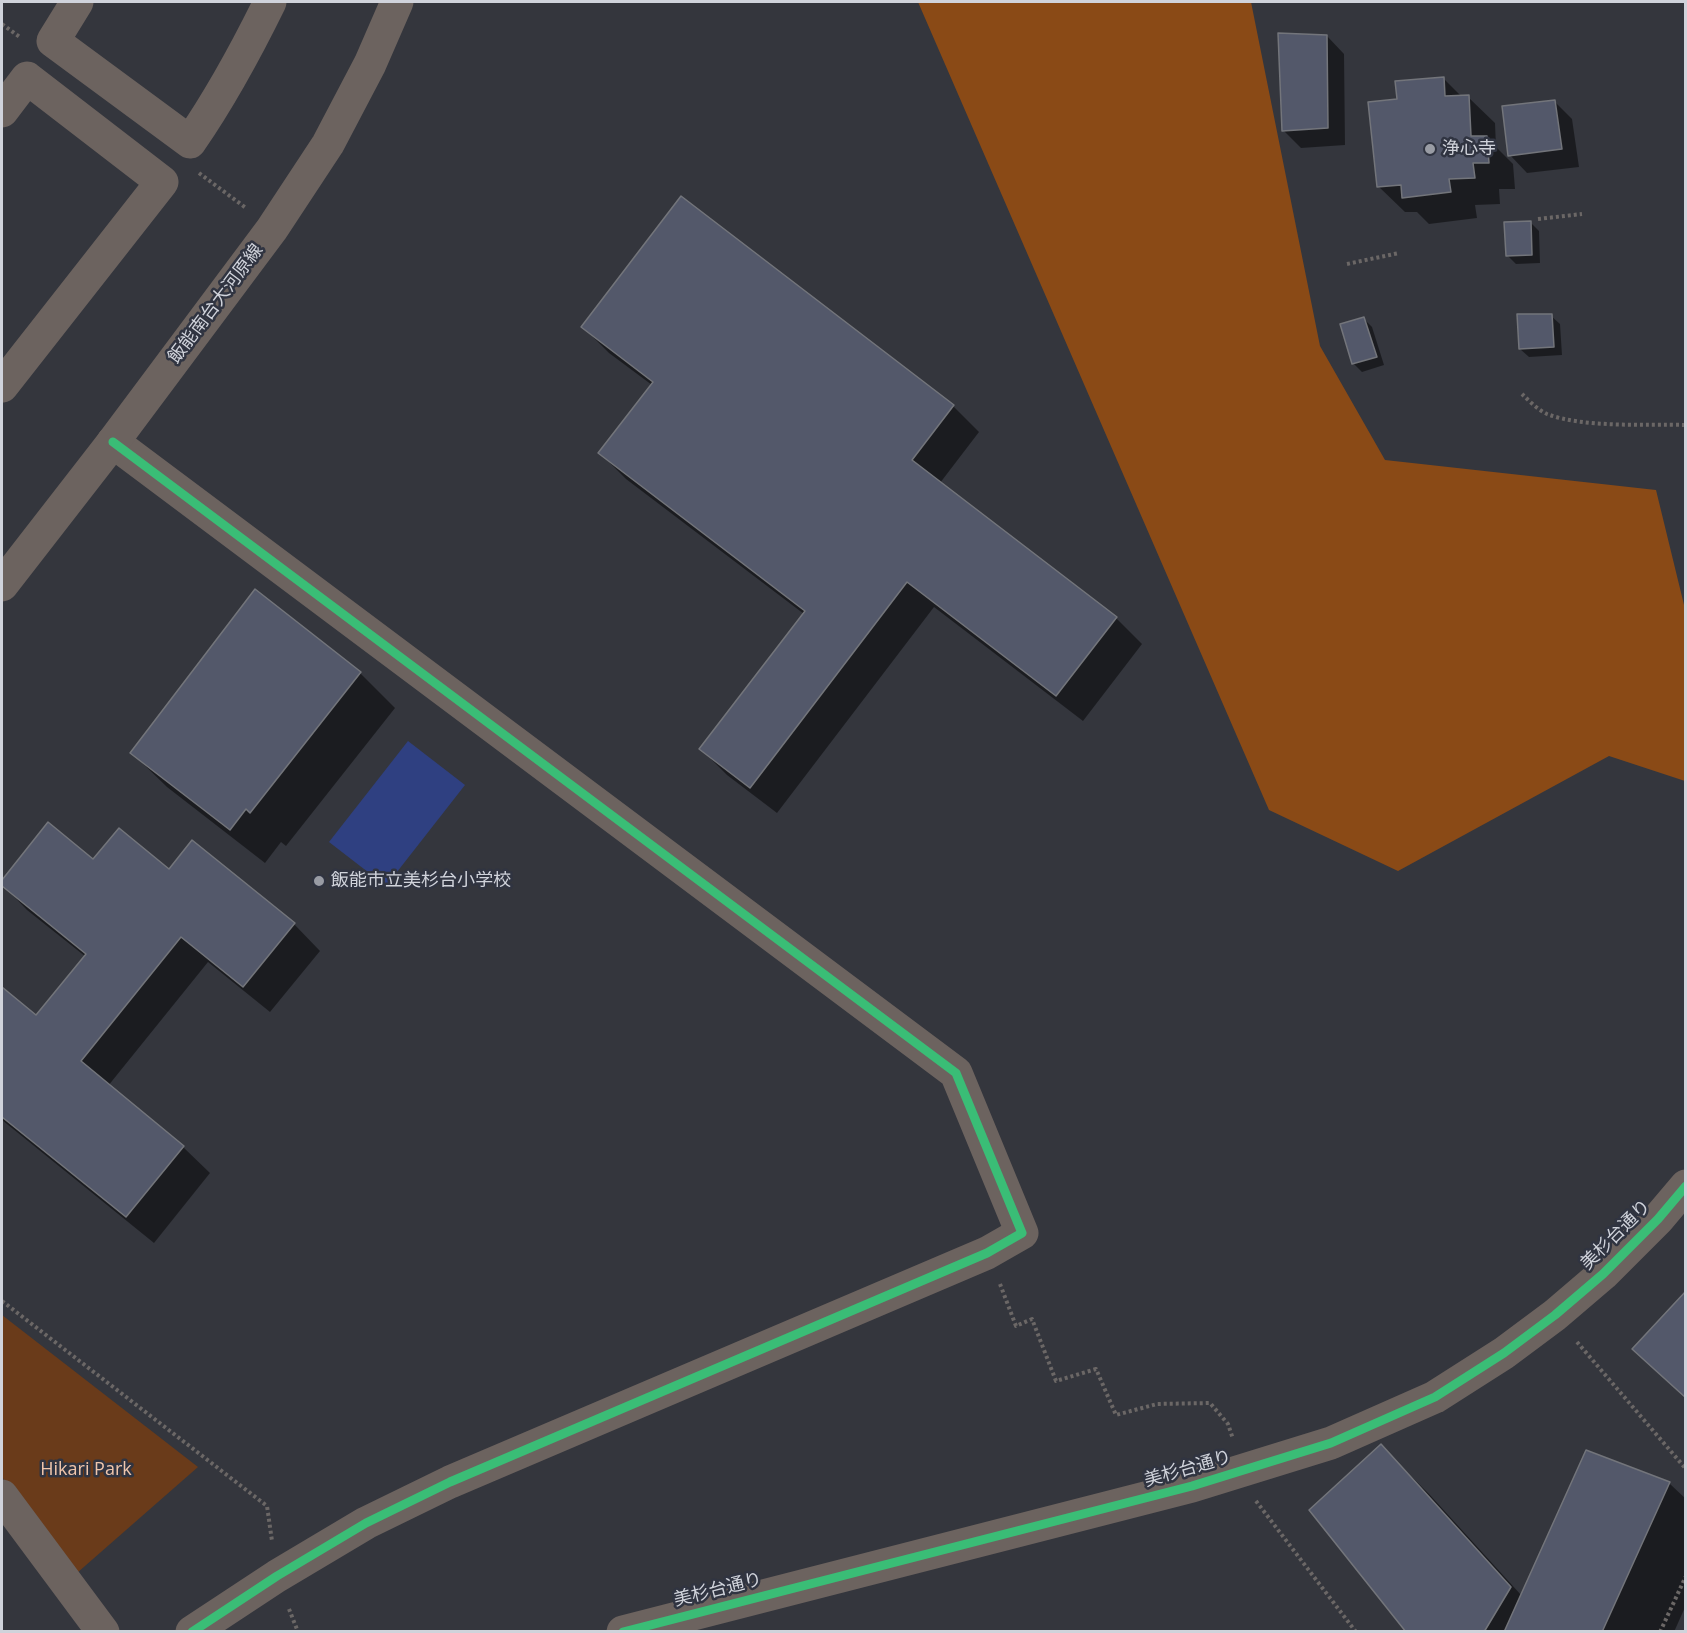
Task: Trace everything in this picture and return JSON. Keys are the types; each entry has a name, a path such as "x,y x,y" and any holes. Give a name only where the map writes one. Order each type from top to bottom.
{"street":[{"path":"77,2 53,41 190,142 224,92 270,2"},
{"name":"飯能南台大河原線","path":"2,585 113,442 272,229 328,144 370,64 397,2"},
{"path":"2,111 27,78 162,182 2,386"},
{"path":"113,442 956,1073 1022,1233 987,1253 450,1482 366,1523 281,1588 192,1632"},
{"name":"美杉台通り","path":"623,1632 1192,1486 1331,1443 1435,1397 1504,1353 1555,1315 1603,1274 1686,1186"},
{"path":"2,1496 103,1632"}],"path":[{"path":"1538,219 1582,214"},
{"path":"1347,264 1399,253"},
{"path":"1522,394 1545,413 1565,419 1610,424 1686,425"},
{"path":"987,1253 1017,1326 1032,1319 1056,1381 1096,1370 1116,1415 1157,1404 1210,1403 1228,1424 1239,1471 1356,1632"},
{"path":"2,1301 267,1506 281,1588 298,1632"},
{"path":"1555,1315 1686,1470"},
{"path":"1660,1632 1686,1576"}],"green space":[{"name":"Hikari Park","path":"2,1315 198,1467 77,1573 2,1477"}],"shaded area":[{"path":"918,2 1251,2 1320,346 1385,460 1656,490 1685,609 1685,781 1609,756 1398,871 1269,810"}],"water":[{"path":"408,741 465,785 386,886 329,842"}],"building":[{"path":"1278,33 1327,35 1328,128 1282,131"},
{"name":"浄心寺","path":"1444,77 1445,96 1469,95 1471,136 1487,136 1489,163 1473,163 1475,178 1449,179 1451,192 1402,198 1401,185 1377,187 1368,102 1397,99 1395,81"},
{"path":"1555,100 1562,149 1508,156 1502,106"},
{"path":"681,196 954,405 912,460 1117,617 1056,696 907,582 750,788 699,749 805,611 598,453 653,382 581,327"},
{"path":"1531,221 1532,255 1506,256 1504,222"},
{"path":"1517,314 1552,314 1554,347 1519,349"},
{"path":"1364,317 1377,357 1352,364 1340,324"},
{"path":"255,589 361,672 250,813 246,809 230,830 130,753"},
{"path":"48,822 93,859 119,828 169,869 192,840 295,923 243,987 181,937 81,1061 184,1146 126,1217 2,1117 2,987 36,1015 86,954 2,886 2,880"},
{"path":"1686,1291 1686,1398 1632,1349"},
{"path":"1381,1444 1511,1587 1484,1632 1406,1632 1309,1510"},
{"path":"1586,1450 1670,1482 1602,1632 1504,1632"}],"cycle path":[{"path":"113,442 956,1073 1022,1233 987,1253 450,1482 366,1523 277,1576 192,1632"},
{"path":"623,1632 1192,1486 1331,1443 1435,1397 1504,1353 1555,1315 1603,1274 1658,1219 1686,1186"}],"place":[{"name":"浄心寺","path":"1430,149"},
{"name":"飯能市立美杉台小学校","path":"319,881"}]}
